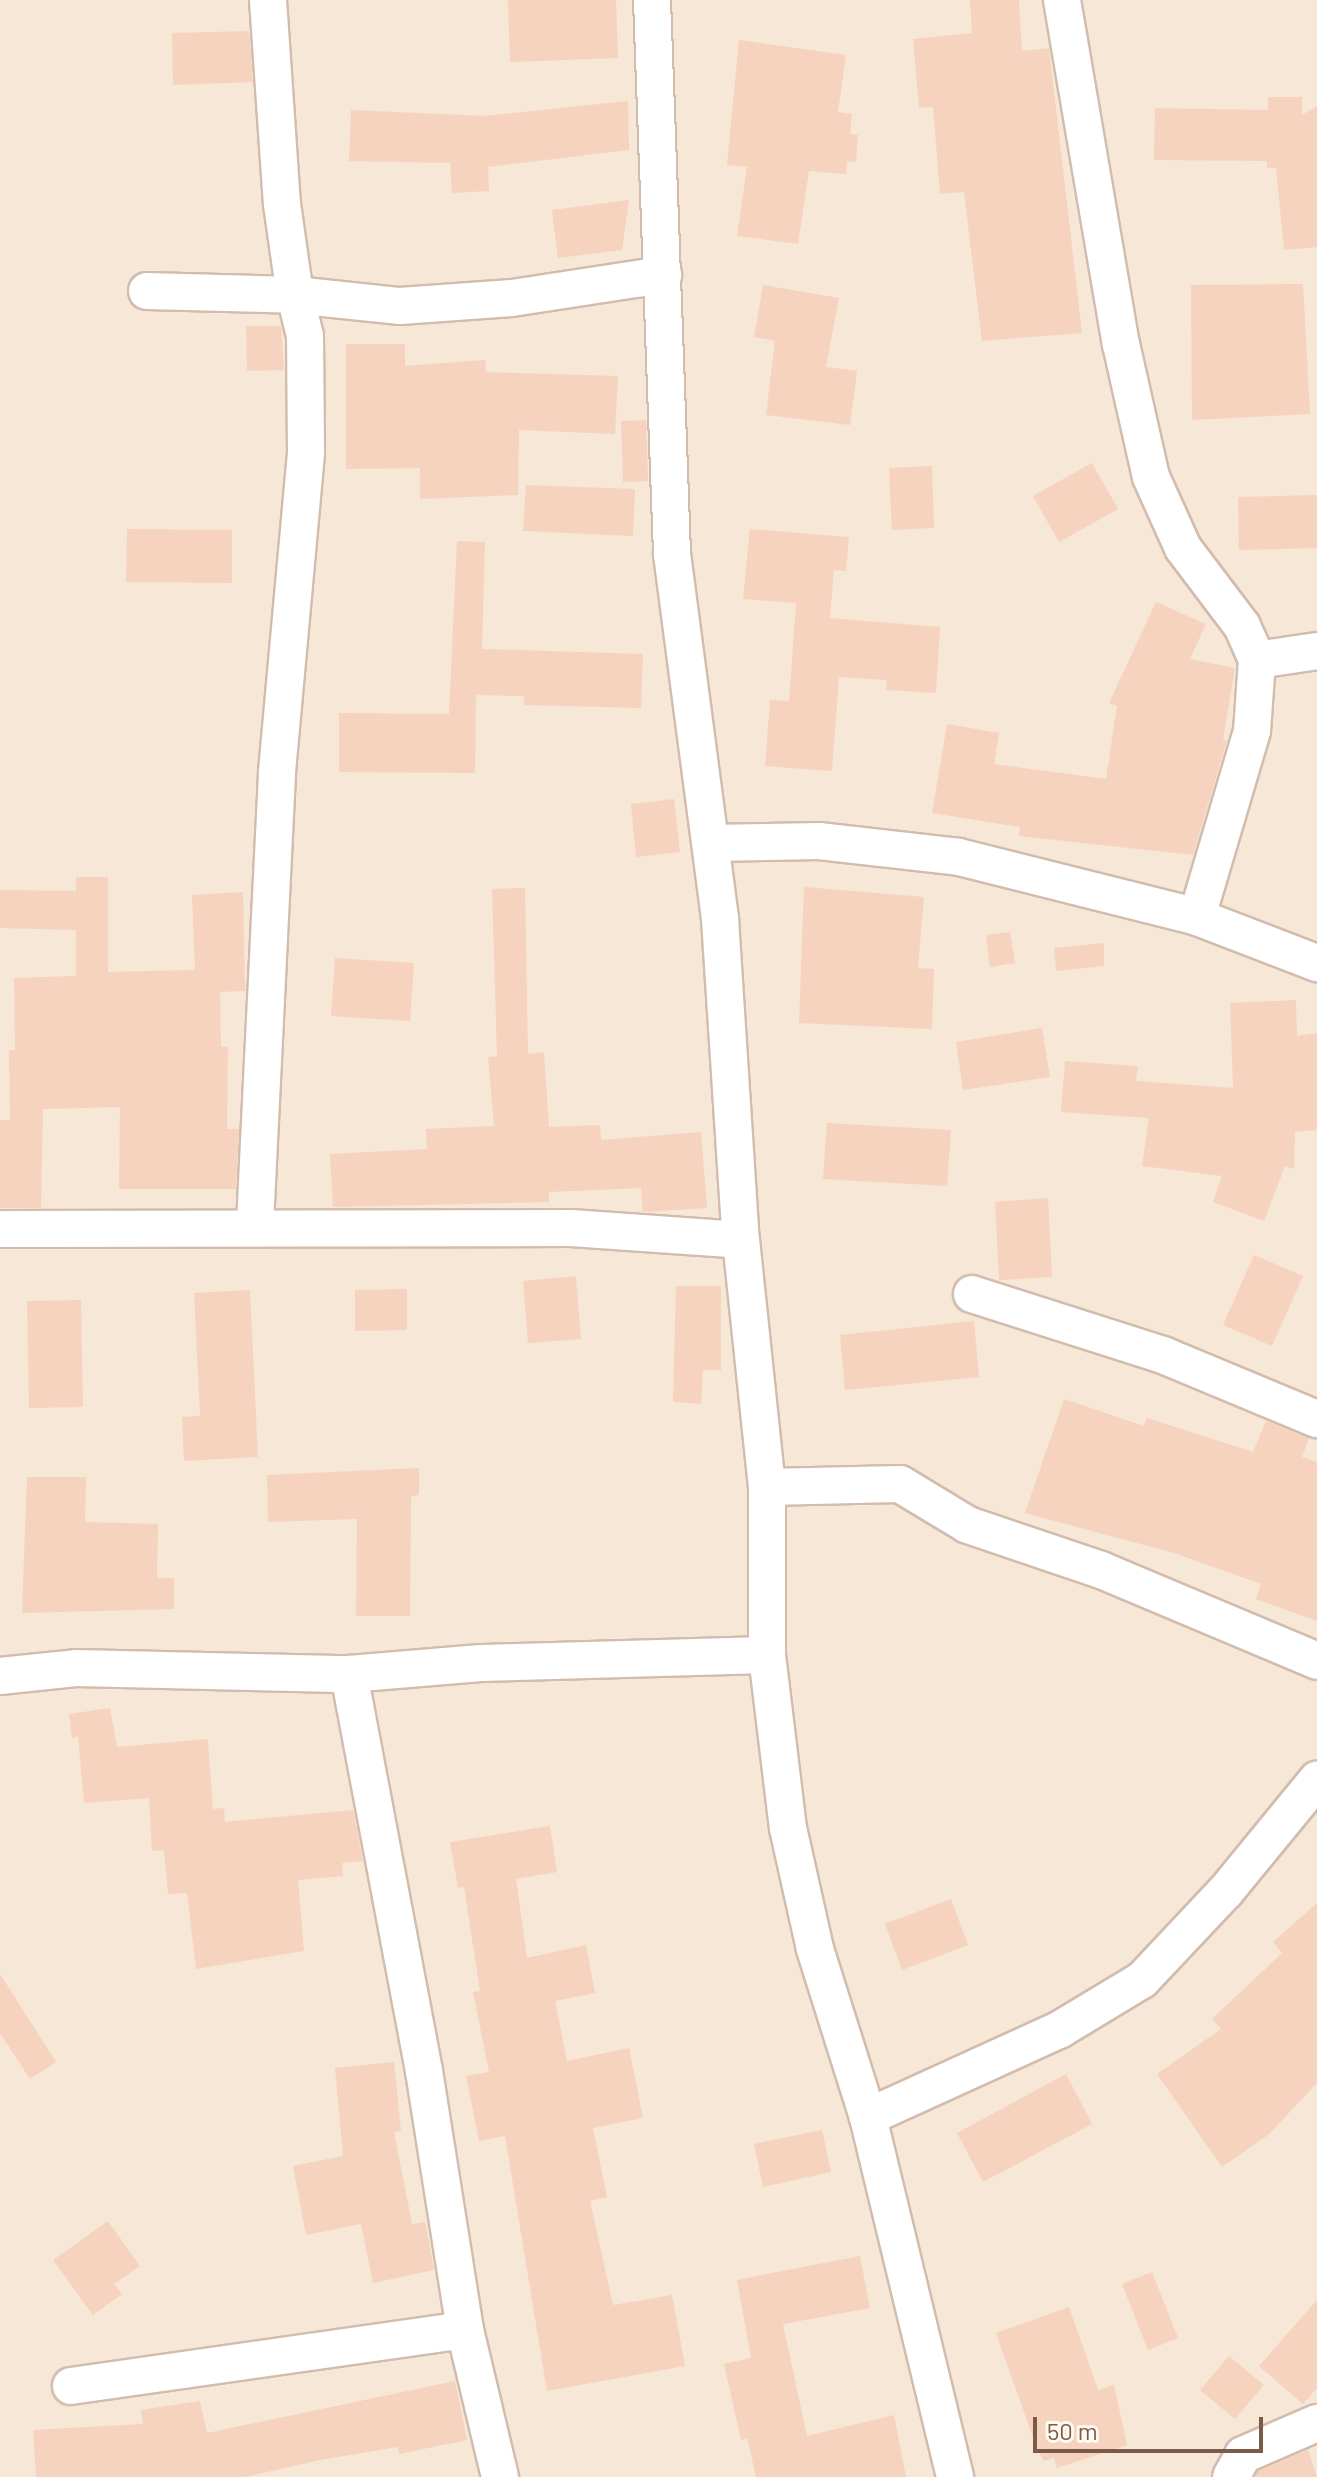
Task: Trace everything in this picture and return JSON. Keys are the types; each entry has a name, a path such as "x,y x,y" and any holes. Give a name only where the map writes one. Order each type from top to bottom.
{"street":[{"path":"255,1226 277,774 306,453 305,336 295,295 282,204 268,0"},
{"path":"652,0 672,554 712,843 741,1240 767,1487 767,1655 788,1828 808,1919 868,2117 955,2477"},
{"path":"1062,0 1121,344 1151,477 1183,548 1242,626 1257,660 1252,731 1197,917"},
{"path":"147,291 295,295 400,306 512,298 663,275"},
{"path":"1257,660 1317,651"},
{"path":"712,843 819,841 959,857 1197,917 1317,963"},
{"path":"0,1229 255,1226 571,1228 741,1240"},
{"path":"972,1294 1163,1355 1317,1419"},
{"path":"767,1487 900,1484 968,1525 1101,1570 1317,1661"},
{"path":"0,1676 76,1668 349,1674 481,1663 767,1655"},
{"path":"349,1674 424,2071 465,2330 500,2477"},
{"path":"868,2117 1059,2030 1142,1980 1226,1891 1317,1780"},
{"path":"71,2386 465,2330"},
{"path":"1231,2477 1243,2455 1317,2423"}],"shaded area":[{"path":"0,0 1317,0 1317,2477 0,2477"}],"building":[{"path":"508,0 616,0 618,58 510,62"},
{"path":"970,0 1019,0 1022,51 1049,48 1082,333 982,341 964,192 940,194 933,107 919,108 913,39 972,33"},
{"path":"249,31 253,82 173,85 172,33"},
{"path":"739,40 846,55 838,112 852,114 850,134 858,135 856,162 847,161 846,174 809,171 798,244 737,236 747,167 727,165"},
{"path":"1268,97 1302,97 1302,115 1317,106 1317,247 1284,250 1276,168 1267,168 1267,161 1154,160 1155,108 1268,110"},
{"path":"628,101 629,150 488,167 489,191 452,193 450,163 349,161 351,110 484,116"},
{"path":"629,200 622,250 558,258 552,210"},
{"path":"1303,284 1310,414 1192,420 1191,285"},
{"path":"763,285 839,298 826,367 857,371 850,425 766,415 775,341 754,337"},
{"path":"246,326 281,326 284,370 247,371"},
{"path":"346,344 405,344 405,366 485,360 486,372 618,376 615,434 519,430 518,495 420,499 420,468 346,469"},
{"path":"646,420 648,481 623,482 621,421"},
{"path":"1092,463 1118,509 1059,542 1033,496"},
{"path":"932,466 934,528 892,530 889,468"},
{"path":"526,485 635,489 633,536 523,531"},
{"path":"1317,495 1317,548 1239,550 1238,497"},
{"path":"127,529 232,530 232,583 126,582"},
{"path":"750,529 849,537 846,571 834,570 830,618 940,627 936,693 886,690 887,680 839,677 832,771 765,766 770,700 789,701 796,603 743,599"},
{"path":"457,541 485,542 482,649 643,654 641,708 524,705 524,696 476,695 475,773 339,772 339,713 449,714"},
{"path":"1156,602 1206,624 1190,659 1235,668 1223,740 1227,740 1193,855 1019,836 1020,827 932,813 947,724 999,733 994,764 1106,779 1117,706 1109,703"},
{"path":"674,799 680,852 636,857 631,804"},
{"path":"76,877 108,877 108,972 195,970 192,895 243,892 245,991 220,992 221,1047 228,1047 227,1129 239,1129 236,1189 119,1189 120,1107 43,1109 41,1208 0,1208 0,1120 10,1120 9,1050 15,1050 14,978 76,976 76,930 0,928 0,890 76,891"},
{"path":"804,887 924,897 918,968 934,969 932,1029 799,1023"},
{"path":"525,888 528,1054 544,1052 549,1127 600,1125 601,1140 701,1132 707,1208 643,1212 641,1188 549,1192 549,1202 333,1207 330,1154 427,1149 426,1129 494,1126 488,1057 497,1056 492,889"},
{"path":"1010,932 1015,963 990,967 986,935"},
{"path":"1104,943 1104,966 1056,971 1054,948"},
{"path":"335,958 414,963 410,1021 331,1016"},
{"path":"1296,1000 1297,1036 1317,1033 1317,1130 1295,1132 1294,1169 1285,1166 1264,1221 1213,1202 1222,1176 1142,1166 1149,1118 1061,1112 1065,1061 1138,1066 1136,1081 1233,1088 1230,1003"},
{"path":"1042,1028 1050,1077 963,1090 956,1042"},
{"path":"827,1123 951,1130 947,1186 823,1179"},
{"path":"1048,1198 1052,1277 999,1280 995,1202"},
{"path":"1254,1255 1303,1276 1272,1346 1223,1325"},
{"path":"576,1276 581,1339 528,1343 523,1281"},
{"path":"676,1286 721,1286 721,1370 703,1370 701,1404 673,1402"},
{"path":"407,1289 407,1330 355,1331 355,1290"},
{"path":"250,1290 258,1457 184,1461 182,1417 200,1416 194,1293"},
{"path":"81,1300 83,1407 29,1408 27,1301"},
{"path":"974,1321 979,1377 845,1390 840,1335"},
{"path":"1064,1399 1144,1426 1147,1418 1253,1452 1266,1421 1309,1438 1302,1457 1317,1462 1317,1621 1256,1599 1261,1584 1174,1553 1025,1513"},
{"path":"419,1468 419,1495 411,1496 410,1616 356,1616 357,1519 268,1522 267,1475"},
{"path":"27,1477 86,1477 85,1522 158,1524 157,1578 174,1578 174,1609 22,1613"},
{"path":"110,1708 117,1747 208,1739 213,1809 224,1808 225,1822 353,1810 363,1861 342,1863 343,1876 298,1880 304,1951 196,1969 187,1893 168,1894 164,1850 152,1851 149,1798 84,1803 78,1737 72,1738 69,1714"},
{"path":"550,1826 557,1872 516,1879 527,1958 586,1945 595,1993 555,2001 567,2061 629,2048 643,2118 593,2128 607,2197 590,2201 613,2305 672,2295 685,2366 547,2391 505,2136 479,2141 466,2076 489,2072 473,1992 480,1991 464,1887 458,1888 450,1842"},
{"path":"951,1899 968,1945 902,1970 885,1924"},
{"path":"1317,1903 1317,2083 1268,2135 1222,2167 1157,2074 1221,2029 1212,2019 1282,1953 1273,1942"},
{"path":"0,1974 56,2062 30,2079 0,2033"},
{"path":"394,2062 401,2131 394,2132 412,2224 425,2222 434,2270 373,2283 361,2224 306,2235 293,2166 343,2156 335,2068"},
{"path":"1066,2074 1092,2124 983,2182 957,2133"},
{"path":"822,2130 831,2172 763,2187 754,2144"},
{"path":"108,2221 140,2266 114,2284 122,2294 93,2315 53,2260"},
{"path":"860,2256 870,2308 783,2324 807,2436 894,2415 906,2477 756,2477 747,2438 741,2440 724,2364 751,2358 737,2280"},
{"path":"1152,2272 1178,2338 1148,2350 1122,2284"},
{"path":"1317,2300 1317,2388 1303,2404 1259,2366"},
{"path":"1069,2307 1098,2390 1114,2385 1127,2445 1057,2468 1054,2458 1044,2461 1036,2446 996,2333"},
{"path":"1229,2356 1264,2385 1235,2419 1200,2390"},
{"path":"455,2381 467,2440 399,2454 398,2447 320,2460 245,2477 36,2477 33,2430 143,2424 141,2410 200,2401 207,2433"},
{"path":"1308,2450 1317,2477 1255,2477 1258,2471"}]}
